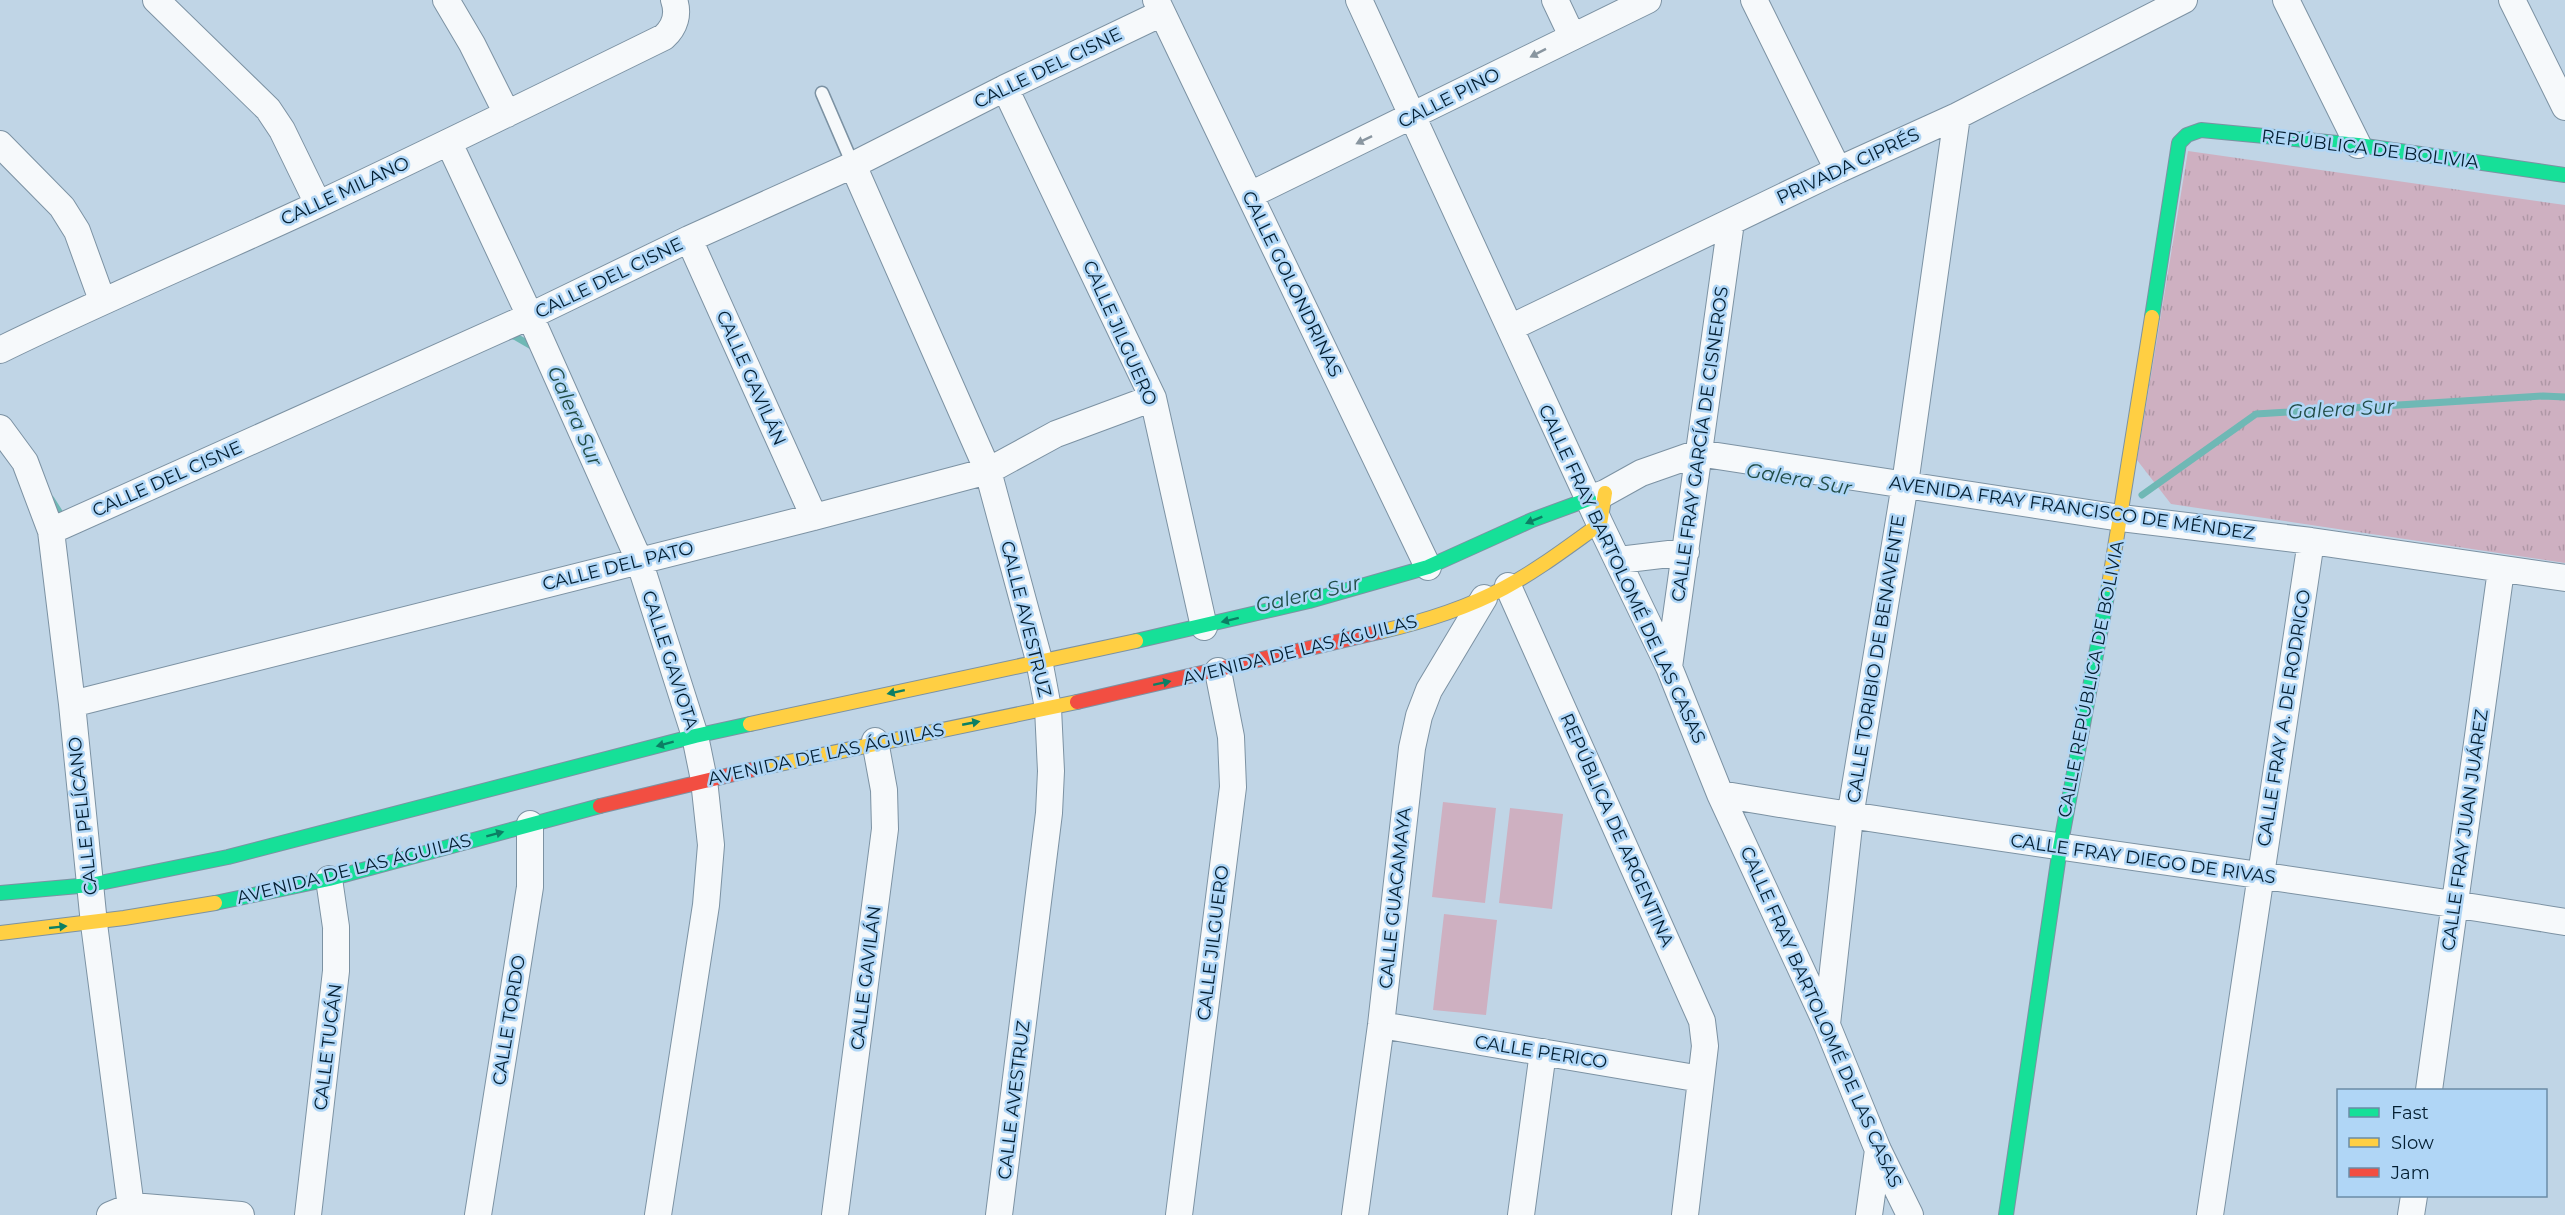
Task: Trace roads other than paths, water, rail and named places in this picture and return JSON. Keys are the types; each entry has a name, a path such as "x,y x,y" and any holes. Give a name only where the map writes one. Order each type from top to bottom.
{"street":[{"path":"156,0 268,109 282,130 318,204"},
{"path":"446,0 472,44 507,114"},
{"name":"CALLE FRAY BARTOLOMÉ DE LAS CASAS","path":"1359,0 1510,328 1597,496 1600,524 1669,667 1720,794 1827,1024 1878,1150 1910,1215"},
{"path":"1555,0 1572,36"},
{"name":"CALLE PINO","path":"1250,195 1648,0"},
{"path":"1754,0 1838,170"},
{"name":"PRIVADA CIPRÉS","path":"1510,328 1838,170 1957,116 2153,7 2184,0"},
{"path":"2286,0 2358,145"},
{"path":"2512,0 2565,107"},
{"name":"CALLE DEL CISNE","path":"51,531 530,316 853,165 1159,7"},
{"name":"CALLE GOLONDRINAS","path":"1159,7 1428,567"},
{"name":"CALLE MILANO","path":"0,350 102,300 449,143 664,37 673,26 675,8"},
{"name":"CALLE JILGUERO","path":"1005,88 1153,398 1204,627"},
{"name":"CALLE TORIBIO DE BENAVENTE","path":"1827,1024 1850,816 1905,484 1957,116"},
{"name":"REPÚBLICA DE BOLIVIA","path":"2179,143 2187,135 2201,130 2358,145 2565,175"},
{"name":"CALLE GAVIOTA","path":"449,143 530,316 639,560 695,736 704,780 711,845 706,905 658,1215"},
{"name":"CALLE REPÚBLICA DE BOLIVIA","path":"2006,1215 2060,848 2121,518 2179,143"},
{"path":"0,144 62,207 77,231 102,300"},
{"name":"CALLE AVESTRUZ","path":"853,165 988,471 1039,660 1048,708 1051,771 1049,813 999,1215"},
{"name":"CALLE FRAY GARCÍA DE CISNEROS","path":"1669,667 1731,222"},
{"name":"CALLE GAVILÁN","path":"689,240 814,517"},
{"name":"CALLE DEL PATO","path":"72,704 988,471 1056,434 1153,398"},
{"name":"CALLE PELÍCANO","path":"0,428 24,462 51,531 72,704 125,1212"},
{"name":"AVENIDA FRAY FRANCISCO DE MÉNDEZ","path":"1597,496 1641,473 1698,453 2121,518 2565,578"},
{"path":"0,893 90,885 228,857 695,736 1039,660 1204,627 1309,601 1428,567 1532,520 1597,496"},
{"name":"AVENIDA DE LAS ÁGUILAS","path":"0,933 94,924 213,904 329,879 530,824 704,780 875,741 1048,708 1218,671 1425,619 1484,598 1508,586 1542,566 1600,524"},
{"name":"CALLE FRAY A. DE RODRIGO","path":"2210,1215 2311,542"},
{"path":"1619,560 1686,552"},
{"name":"CALLE FRAY JUAN JUÁREZ","path":"2429,1089 2501,570"},
{"name":"REPÚBLICA DE ARGENTINA","path":"1508,586 1702,1021 1705,1046 1685,1215"},
{"name":"CALLE GUACAMAYA","path":"1355,1215 1381,1025 1412,748 1419,716 1429,690 1484,598"},
{"name":"CALLE JILGUERO","path":"1179,1215 1233,787 1231,737 1218,671"},
{"name":"CALLE GAVILÁN","path":"835,1215 885,829 884,790 875,741"},
{"name":"CALLE FRAY DIEGO DE RIVAS","path":"1720,794 2060,848 2455,904 2565,922"},
{"name":"CALLE TORDO","path":"478,1215 530,887 530,824"},
{"name":"CALLE TUCÁN","path":"308,1215 336,971 336,927 329,879"},
{"name":"CALLE PERICO","path":"1381,1025 1701,1079"},
{"path":"1521,1215 1543,1052"},
{"path":"1869,1215 1878,1150"},
{"path":"2411,1215 2414,1197"},
{"path":"125,1212 241,1215"}],"lane":[{"name":"CALLE AVESTRUZ","path":"822,93 853,165"}],"waterway":[{"name":"Galera Sur","path":"507,334 535,348"},
{"name":"Galera Sur","path":"2142,495 2256,414 2543,396 2565,397"},
{"name":"Galera Sur","path":"51,499 61,515 67,515"}]}
